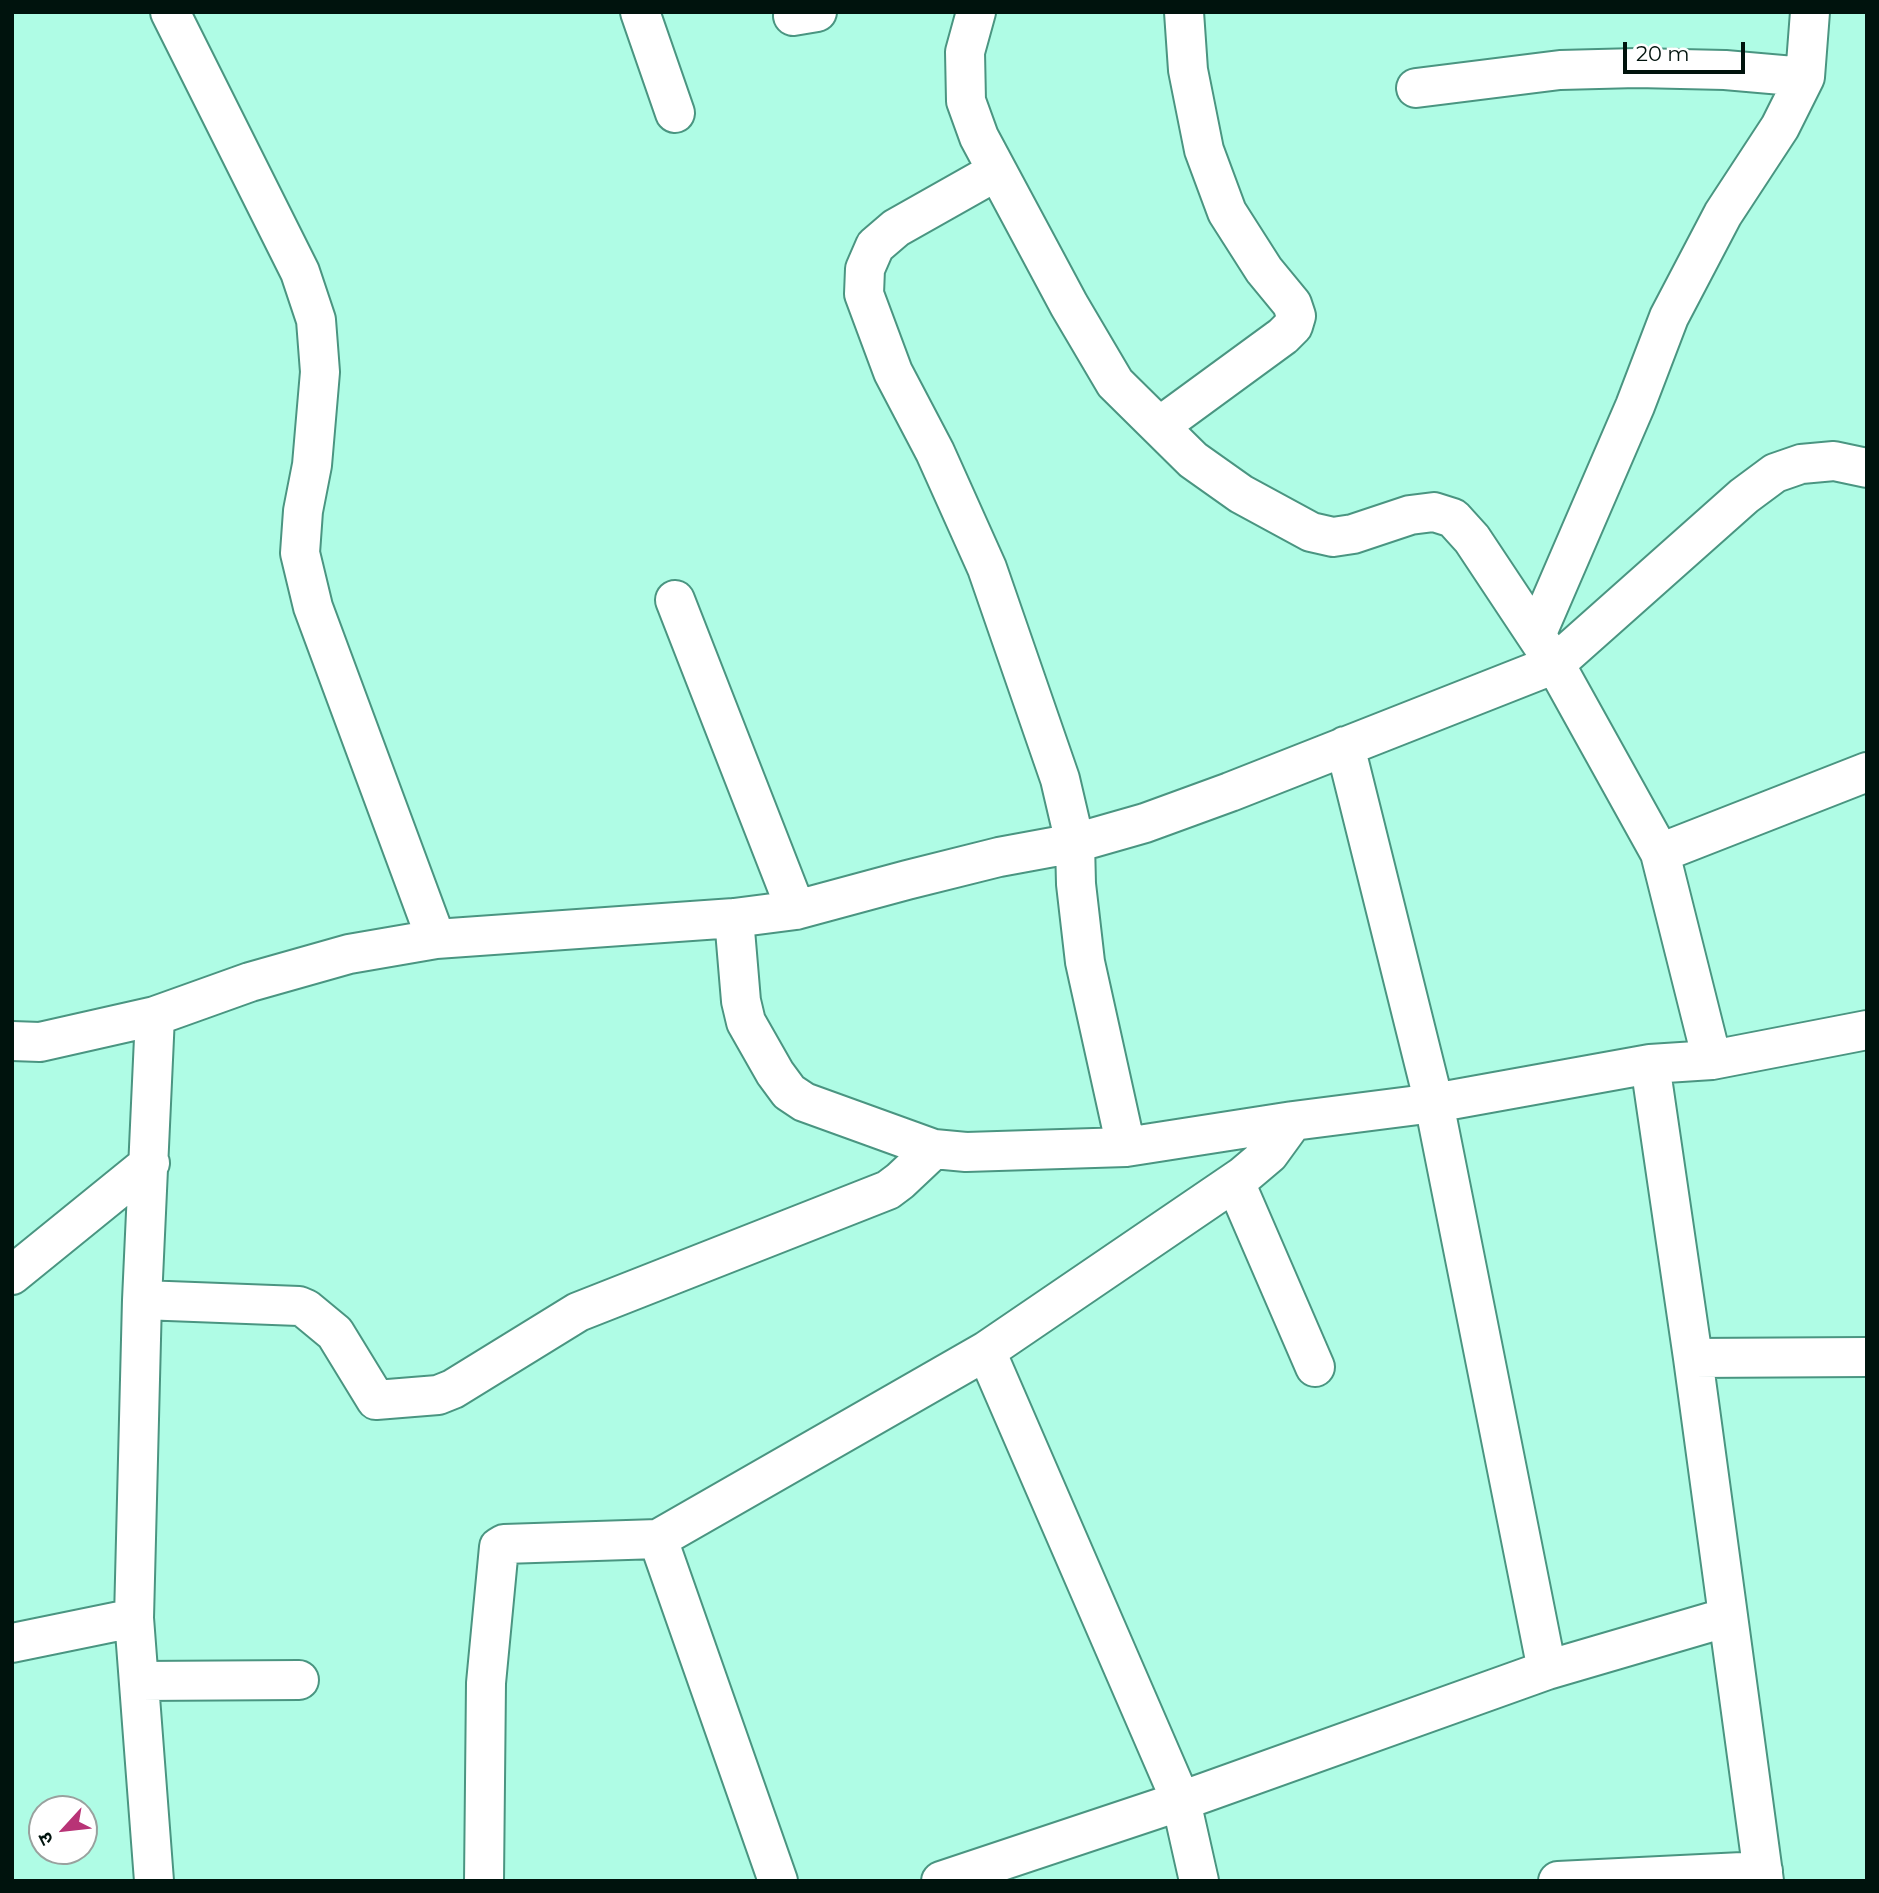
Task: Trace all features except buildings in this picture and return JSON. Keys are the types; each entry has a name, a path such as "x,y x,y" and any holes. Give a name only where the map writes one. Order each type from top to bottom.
{"street":[{"path":"170,12 300,272 316,320 320,372 312,465 303,511 300,553 313,607 436,939"},
{"path":"640,12 675,113"},
{"path":"976,12 965,52 966,101 979,137 1069,305 1115,383 1193,460 1241,494 1311,531 1333,537 1353,534 1410,515 1434,512 1453,518 1472,539 1546,649 1660,853 1712,1060"},
{"path":"1160,426 1283,336 1293,326 1296,316 1292,304 1264,270 1227,212 1204,150 1188,70 1184,12"},
{"path":"1546,649 1669,317 1723,214 1780,127 1805,77 1810,12"},
{"path":"1416,88 1560,70 1725,70 1805,77"},
{"path":"997,171 896,228 875,246 865,269 864,294 893,372 935,452 987,568 1059,779 1075,842 1076,884 1085,962 1126,1147"},
{"path":"12,1041 40,1042 155,1016 250,982 337,958 436,939 734,918 796,910 999,857 1075,842 1145,822 1345,746 1546,649 1775,473 1801,464 1834,461 1867,468"},
{"path":"675,600 796,910"},
{"path":"1345,746 1434,1103 1547,1670"},
{"path":"1660,853 1867,772"},
{"path":"734,918 741,1001 746,1022 789,1092 804,1102 934,1149 966,1152 1126,1147 1293,1121 1434,1103 1650,1064 1712,1060 1867,1030"},
{"path":"154,1881 134,1618 142,1300 155,1016"},
{"path":"1559,1881 1763,1876 1650,1064"},
{"path":"480,1880 486,1683 498,1550 504,1544 659,1539 986,1351 1235,1182 1269,1154 1293,1121"},
{"path":"142,1300 299,1306 335,1333 376,1400 438,1395 453,1389 578,1312 888,1190 934,1149"},
{"path":"12,1275 150,1163"},
{"path":"1235,1182 1315,1367"},
{"path":"986,1351 1181,1801 1199,1881"},
{"path":"1693,1358 1867,1357"},
{"path":"659,1539 778,1881"},
{"path":"941,1881 1181,1801 1547,1670 1728,1617"},
{"path":"12,1643 134,1618"},
{"path":"140,1681 299,1680"}]}
